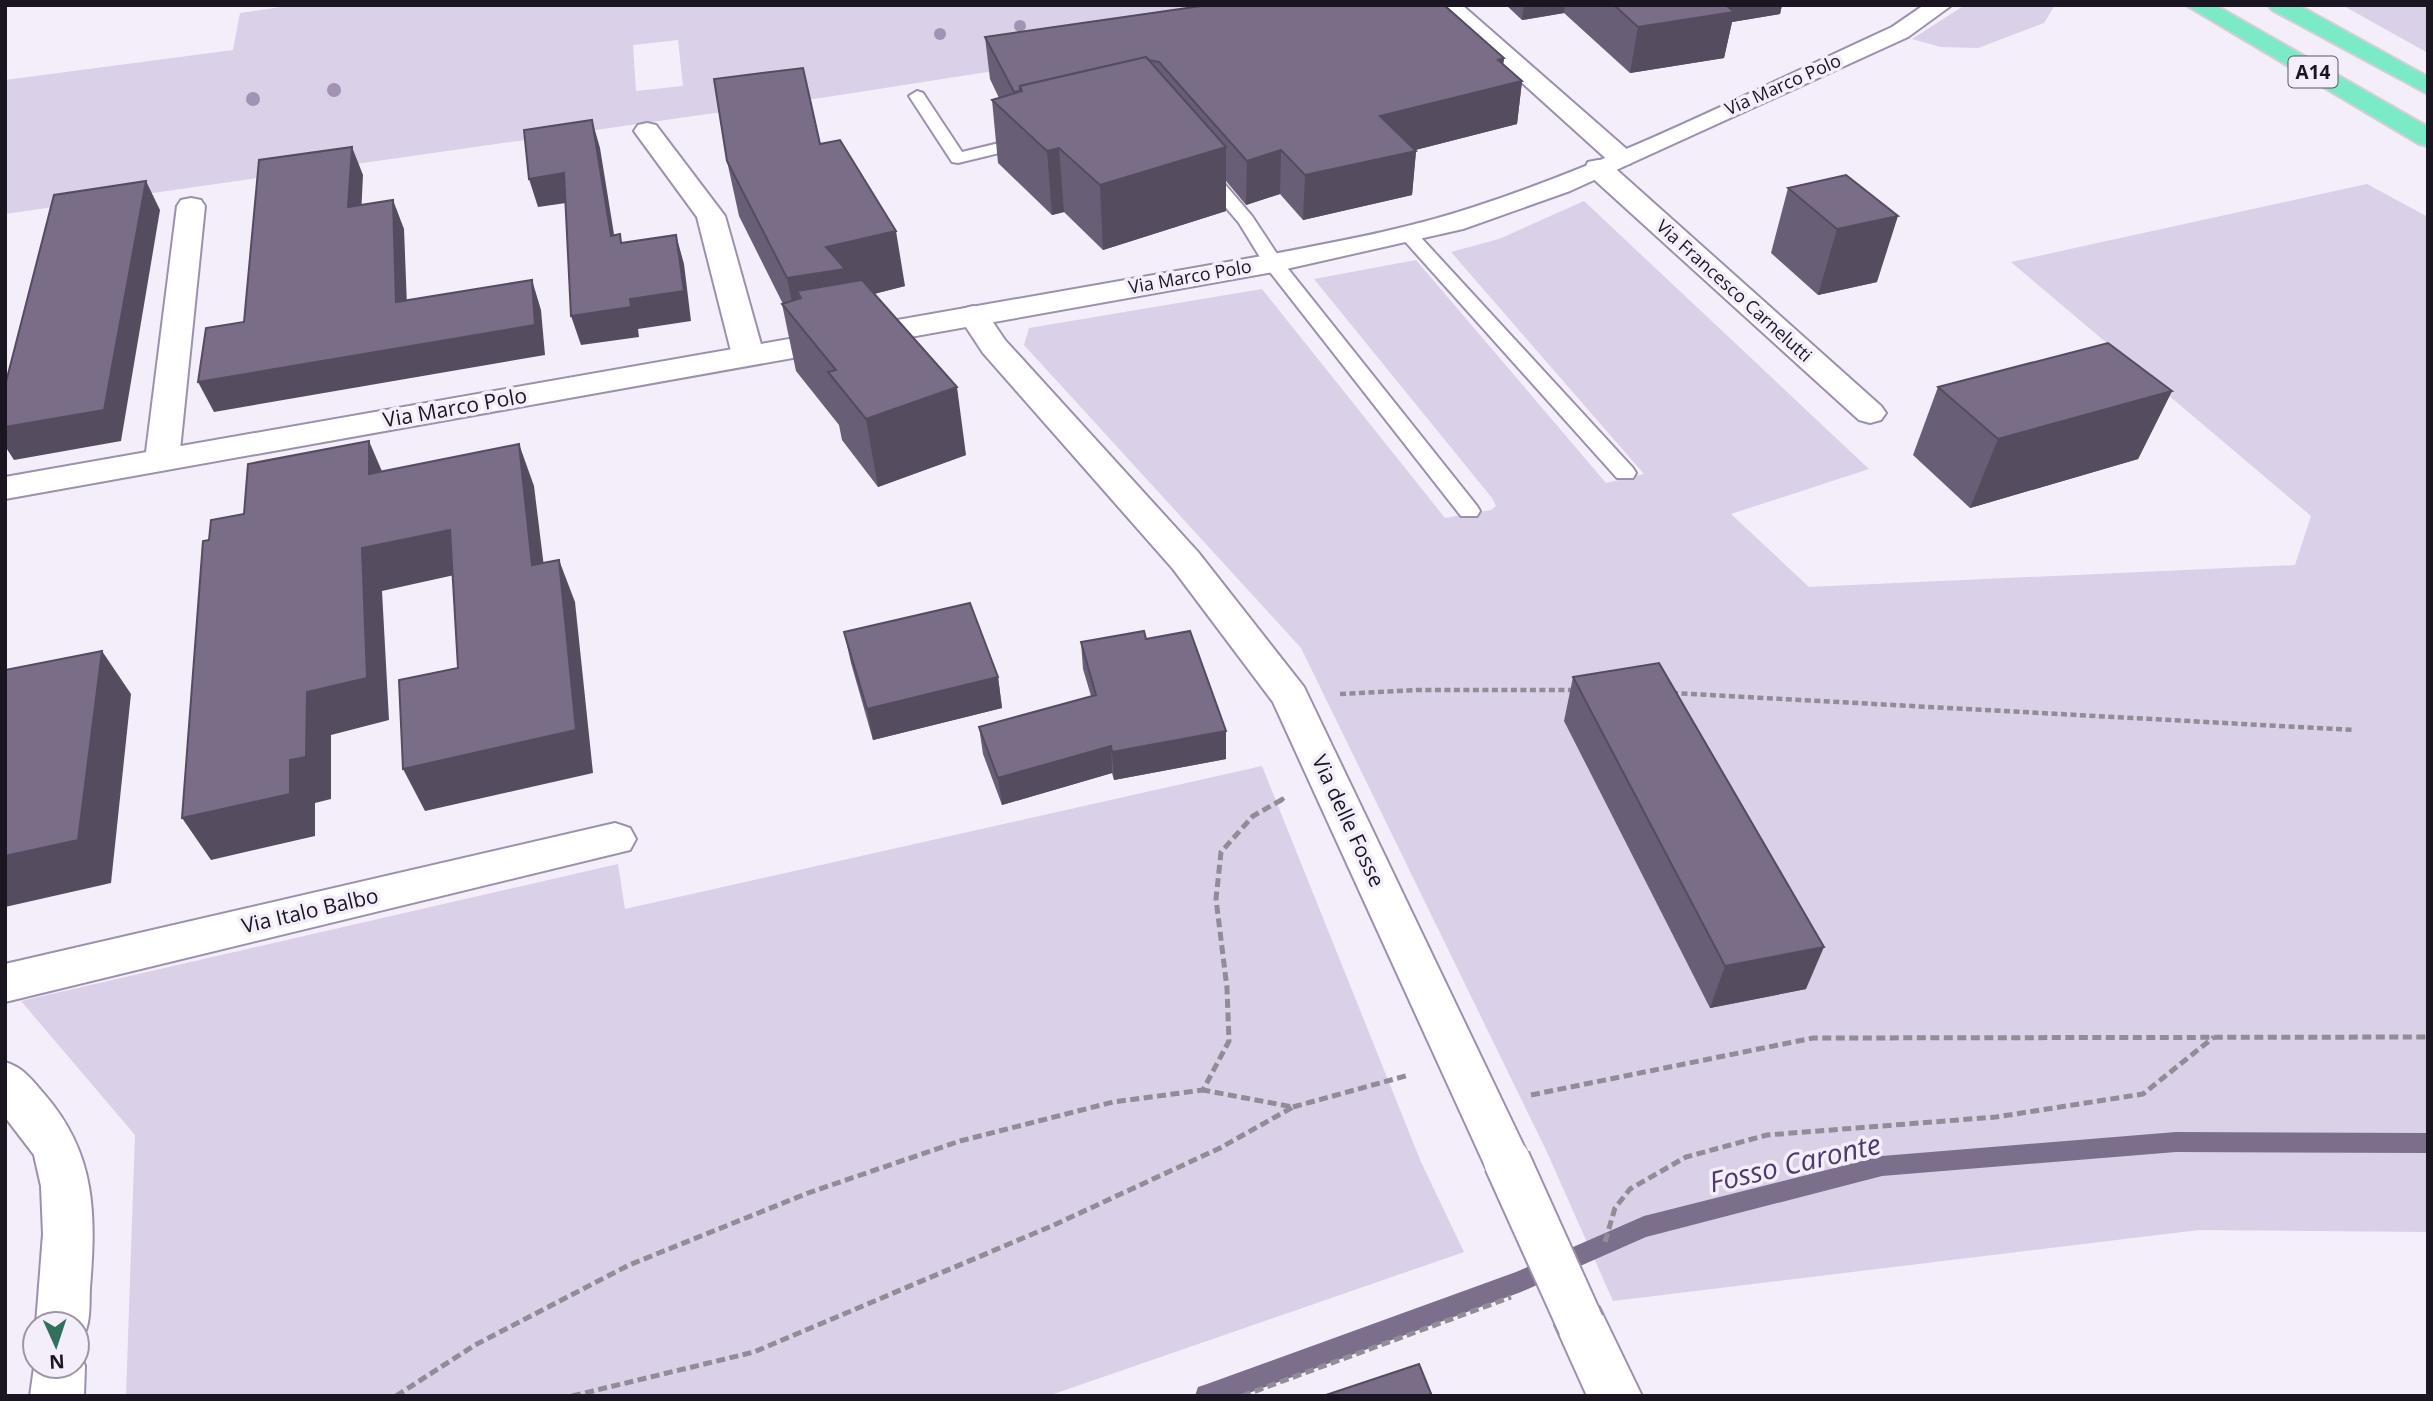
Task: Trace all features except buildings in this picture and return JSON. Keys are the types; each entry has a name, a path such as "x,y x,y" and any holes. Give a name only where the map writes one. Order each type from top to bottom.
{"highway":[{"name":"A14","path":"2199,5 2428,138"},
{"name":"A14","path":"2280,5 2428,87"}],"street":[{"path":"1448,5 1609,163"},
{"name":"Via Marco Polo","path":"5,488 1273,262 1408,234 1509,204 1609,163 1900,32 1940,5"},
{"path":"647,131 711,216 748,355"},
{"name":"Via Francesco Carnelutti","path":"1609,163 1870,413"},
{"path":"162,460 191,206"},
{"name":"Via delle Fosse","path":"973,315 993,346 1204,580 1249,636 1290,697 1615,1396"},
{"name":"Via Italo Balbo","path":"5,983 615,839"},
{"path":"5,1082 55,1147 65,1189 68,1236 63,1310"}],"lane":[{"path":"917,96 958,158 1049,136"},
{"path":"1196,161 1246,220 1273,262 1469,511"},
{"path":"1408,234 1625,473"}],"path":[{"path":"1290,697 1417,690 1589,690"},
{"path":"1668,693 2354,730"},
{"path":"1203,1090 1229,1041 1227,988 1216,899 1221,852 1253,816"},
{"path":"1609,1255 1604,1245 1615,1208 1629,1189 1686,1157 1767,1135 1996,1117 2143,1094 2214,1037"},
{"path":"1481,1106 1674,1063 1813,1038 2428,1037"},
{"path":"572,1396 754,1352 1054,1225 1220,1148 1293,1107 1460,1061"},
{"path":"396,1396 475,1345 629,1265 808,1193 960,1141 1113,1102 1203,1090 1293,1107"},
{"path":"1242,1396 1514,1296"}],"shaded area":[{"path":"294,5 1302,5 1316,21 827,97 5,214 5,80 233,50 240,13","holes":["678,40 683,86 636,91 633,45"]},
{"path":"1965,5 2055,5 2044,23 1978,48 1941,47 1912,39"},
{"path":"2342,5 2428,5 2428,53"},
{"path":"2367,184 2428,217 2428,1232 2199,1230 1613,1301 1546,1150 1301,648 1024,345 1029,328 1262,289 1445,518 1491,510 1496,506 1492,498 1314,279 1416,260 1606,483 1644,474 1451,252 1499,239 1584,201 1869,469 1731,514 1809,587 2295,565 2311,516 2011,262"},
{"path":"1262,766 1421,1162 1464,1252 1048,1396 126,1396 135,1135 21,1001 618,864 625,909"}],"waterway":[{"name":"Fosso Caronte","path":"1207,1396 1521,1281 1644,1227 1882,1166 2176,1142 2428,1143"}]}
